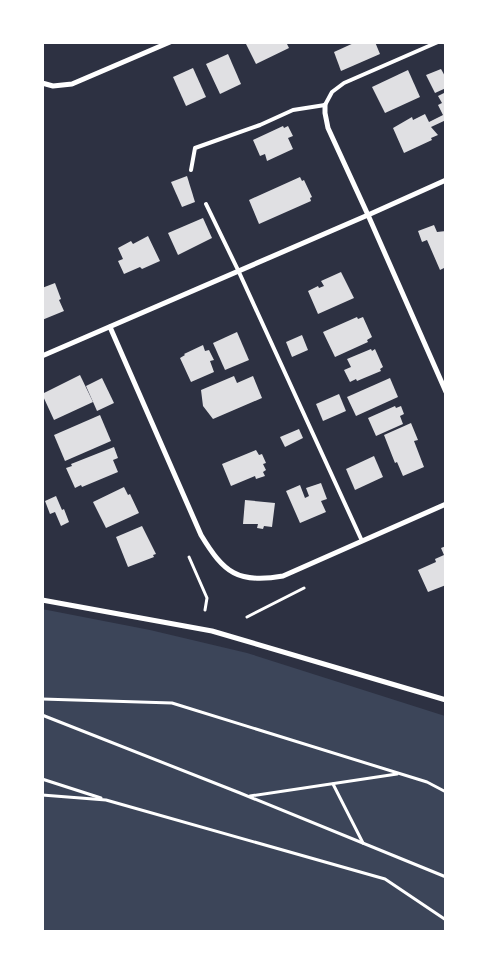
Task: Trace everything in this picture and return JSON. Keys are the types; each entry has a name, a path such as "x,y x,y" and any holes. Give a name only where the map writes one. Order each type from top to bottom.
{"street":[{"path":"42,83 53,86 72,84 170,42"},
{"path":"326,105 325,113 328,128 446,392"},
{"path":"42,356 446,180"},
{"path":"110,327 201,535 212,554 234,574 245,578 264,579 283,576 446,504"},
{"path":"42,600 212,630 446,700"}],"lane":[{"path":"192,170 195,148 260,125 293,110 326,105 332,92 344,83 438,42"},
{"path":"206,204 362,541"}],"path":[{"path":"189,558 207,598 205,610"},
{"path":"247,616 304,588"},
{"path":"42,699 172,703 427,782 446,792"},
{"path":"42,715 249,796 446,877"},
{"path":"249,796 398,773"},
{"path":"42,779 106,800 385,879 446,920"},
{"path":"333,784 363,843"},
{"path":"42,795 106,800"}],"shaded area":[{"path":"42,609 150,630 247,653 445,716 445,931 43,931"}],"building":[{"path":"245,42 286,42 289,48 256,64"},
{"path":"356,42 375,42 380,54 341,71 334,52"},
{"path":"228,54 241,84 220,94 206,64"},
{"path":"193,68 206,97 186,106 173,77"},
{"path":"441,69 446,78 446,88 435,93 426,75"},
{"path":"408,70 420,97 385,113 372,87"},
{"path":"446,92 446,120 431,127 438,135 431,138 432,140 404,153 393,128 412,117 413,120 425,114 429,122 443,115 438,105 442,103 438,96"},
{"path":"283,126 284,128 288,126 293,136 288,138 293,149 267,161 265,154 260,156 253,140"},
{"path":"187,176 195,202 182,207 171,182"},
{"path":"300,177 302,181 304,180 312,197 310,198 311,201 259,224 249,200"},
{"path":"203,218 212,238 178,255 168,233"},
{"path":"434,225 437,232 446,231 446,267 440,270 427,240 422,242 418,231"},
{"path":"148,236 160,261 124,274 118,261 123,259 118,248 131,241 133,244"},
{"path":"341,272 354,298 318,314 308,291 318,286 319,288 324,286 321,281"},
{"path":"55,283 64,311 42,320 42,288"},
{"path":"357,317 358,319 363,317 372,337 367,340 368,342 335,357 323,332"},
{"path":"237,332 249,360 225,370 213,343"},
{"path":"302,335 308,350 292,357 286,342"},
{"path":"203,345 205,351 209,350 214,360 210,361 214,372 191,382 180,358 184,354"},
{"path":"371,349 372,351 375,349 383,367 380,369 381,371 350,382 344,370 351,367 347,359"},
{"path":"80,375 93,402 54,420 42,394"},
{"path":"234,376 237,383 253,376 262,398 213,419 203,406 201,390"},
{"path":"102,378 114,403 97,411 86,386"},
{"path":"390,378 398,397 356,416 347,397"},
{"path":"339,394 346,411 323,421 316,404"},
{"path":"395,406 396,408 401,406 404,414 400,416 403,424 376,436 368,418"},
{"path":"100,415 111,441 65,461 54,435"},
{"path":"411,423 418,440 414,441 424,467 403,476 397,462 395,463 384,435"},
{"path":"299,429 303,438 285,447 280,437"},
{"path":"114,447 118,458 113,460 118,472 82,487 81,485 75,488 66,468 72,466 71,464"},
{"path":"256,450 259,455 262,454 266,463 263,464 266,470 263,472 265,476 256,479 255,476 231,486 222,464"},
{"path":"374,456 383,477 355,490 346,469"},
{"path":"321,483 327,499 321,501 326,512 300,523 286,491 300,485 305,498 309,496 306,488"},
{"path":"124,487 128,495 130,494 139,513 106,528 93,502"},
{"path":"56,496 69,522 61,526 55,512 50,514 45,501"},
{"path":"245,500 275,503 272,527 264,526 263,529 257,528 258,524 243,524"},
{"path":"142,526 156,554 153,555 154,557 128,567 116,537"},
{"path":"446,546 446,585 428,592 418,570 436,562 435,559 444,555 441,548"}]}
